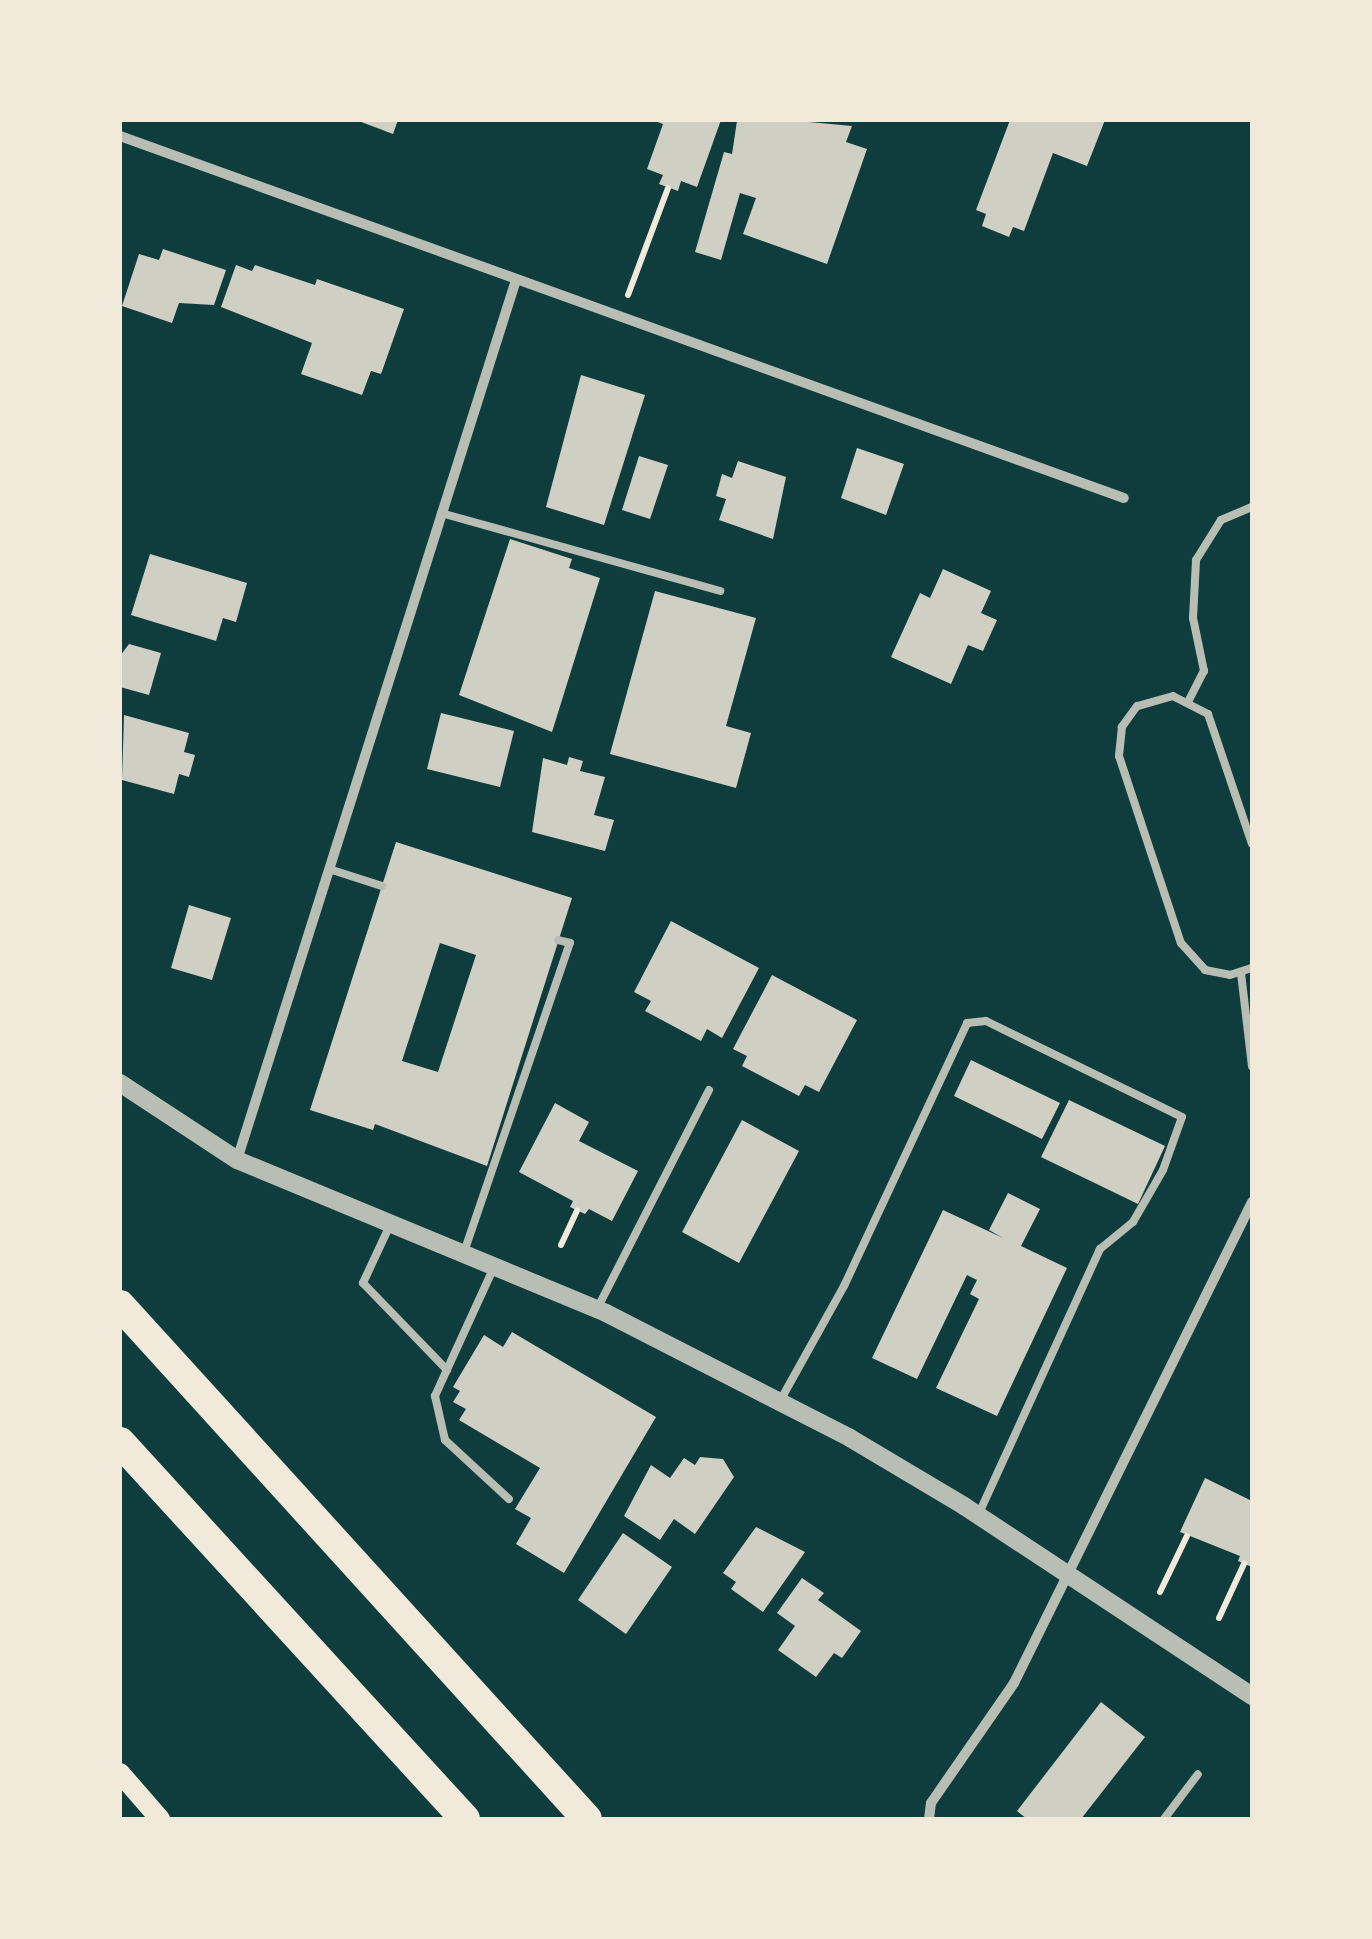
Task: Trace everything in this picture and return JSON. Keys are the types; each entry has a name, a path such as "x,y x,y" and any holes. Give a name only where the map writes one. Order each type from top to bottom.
{"highway":[{"path":"120,1306 587,1819"},
{"path":"120,1442 465,1819"}],"main road":[{"path":"120,1774 160,1819"}],"street":[{"path":"120,136 1124,498"},
{"path":"237,1160 516,280"},
{"path":"120,1083 237,1160 597,1309 780,1401 978,1515 1252,1696"},
{"path":"929,1819 931,1803 1014,1683 1252,1202"}],"lane":[{"path":"1189,700 1204,671 1193,618 1196,560 1221,520 1252,507"},
{"path":"442,513 720,591"},
{"path":"1252,844 1214,724 1189,700 1161,696 1137,706 1122,727 1120,756 1186,953 1205,970 1241,973 1252,968"},
{"path":"329,868 382,886"},
{"path":"463,1255 570,943 558,940"},
{"path":"1241,973 1252,1066"},
{"path":"780,1401 844,1286 967,1024 986,1022 1182,1117 1163,1170 1134,1222 1100,1250 978,1515"},
{"path":"597,1309 709,1090"},
{"path":"390,1226 363,1283 447,1370"},
{"path":"494,1267 435,1396 445,1440 509,1499"},
{"path":"1164,1819 1198,1774"}],"path":[{"path":"621,315 668,188"},
{"path":"561,1244 577,1210"},
{"path":"1160,1592 1188,1536"},
{"path":"1219,1618 1244,1564"}],"building":[{"path":"356,120 398,120 393,134"},
{"path":"652,120 721,120 697,187 681,181 678,191 659,184 663,175 647,169 663,124"},
{"path":"788,120 852,126 846,142 867,149 827,264 743,234 756,198 740,193 721,260 695,252 724,152 732,154 737,121"},
{"path":"1010,120 1105,120 1087,166 1053,153 1024,231 1013,227 1009,237 982,226 986,214 976,210"},
{"path":"163,249 226,270 214,305 179,303 172,323 122,306 139,254 159,260"},
{"path":"236,265 252,271 255,265 315,285 317,279 404,309 381,374 371,371 362,395 301,374 312,343 221,307"},
{"path":"581,375 645,395 604,525 546,507"},
{"path":"857,448 904,464 886,515 841,498"},
{"path":"639,456 668,465 650,519 622,510"},
{"path":"738,461 786,477 773,539 719,520 726,499 716,496 722,474 732,478"},
{"path":"510,539 572,559 569,568 600,578 552,732 459,695"},
{"path":"150,554 247,583 236,622 223,618 216,641 131,615"},
{"path":"943,569 991,591 981,613 997,620 983,651 968,645 951,684 891,657 920,593 930,598"},
{"path":"655,591 756,618 726,726 751,733 736,788 610,754"},
{"path":"129,644 161,653 149,695 120,687 120,656"},
{"path":"441,713 514,731 500,787 427,769"},
{"path":"124,715 189,733 184,752 195,755 189,777 179,774 174,794 122,780"},
{"path":"569,757 583,761 580,771 605,777 594,815 614,820 605,851 532,832 543,758 567,765"},
{"path":"396,842 572,898 487,1166 375,1124 373,1130 310,1110","holes":["440,943 476,955 438,1072 402,1061"]},
{"path":"189,905 231,918 212,980 171,968"},
{"path":"671,921 759,968 722,1038 707,1029 701,1041 645,1011 651,1001 634,992"},
{"path":"772,975 857,1020 819,1092 805,1085 799,1096 742,1066 747,1056 733,1049"},
{"path":"971,1060 1060,1103 1042,1139 954,1096"},
{"path":"1069,1100 1165,1146 1138,1204 1041,1157"},
{"path":"555,1103 589,1122 579,1141 638,1171 612,1221 589,1209 585,1214 570,1207 573,1201 519,1172"},
{"path":"742,1120 799,1151 739,1263 682,1232"},
{"path":"1008,1193 1040,1209 1021,1246 1067,1268 997,1416 936,1388 979,1299 970,1294 977,1280 967,1275 917,1379 872,1358 943,1210 1003,1238 989,1230"},
{"path":"512,1332 656,1417 564,1573 516,1544 531,1518 515,1509 540,1468 459,1420 466,1409 453,1402 460,1391 453,1387 484,1335 503,1347"},
{"path":"700,1457 723,1459 734,1477 695,1534 674,1519 660,1540 624,1516 651,1465 670,1478 684,1458 695,1465"},
{"path":"1205,1478 1252,1501 1252,1567 1238,1561 1240,1556 1180,1532"},
{"path":"756,1527 805,1552 763,1612 731,1589 736,1582 723,1573"},
{"path":"623,1533 672,1567 626,1634 578,1600"},
{"path":"802,1578 824,1593 818,1600 861,1631 842,1658 834,1653 816,1677 778,1650 795,1626 777,1613"},
{"path":"1101,1702 1145,1737 1081,1819 1027,1819 1017,1811"}]}
